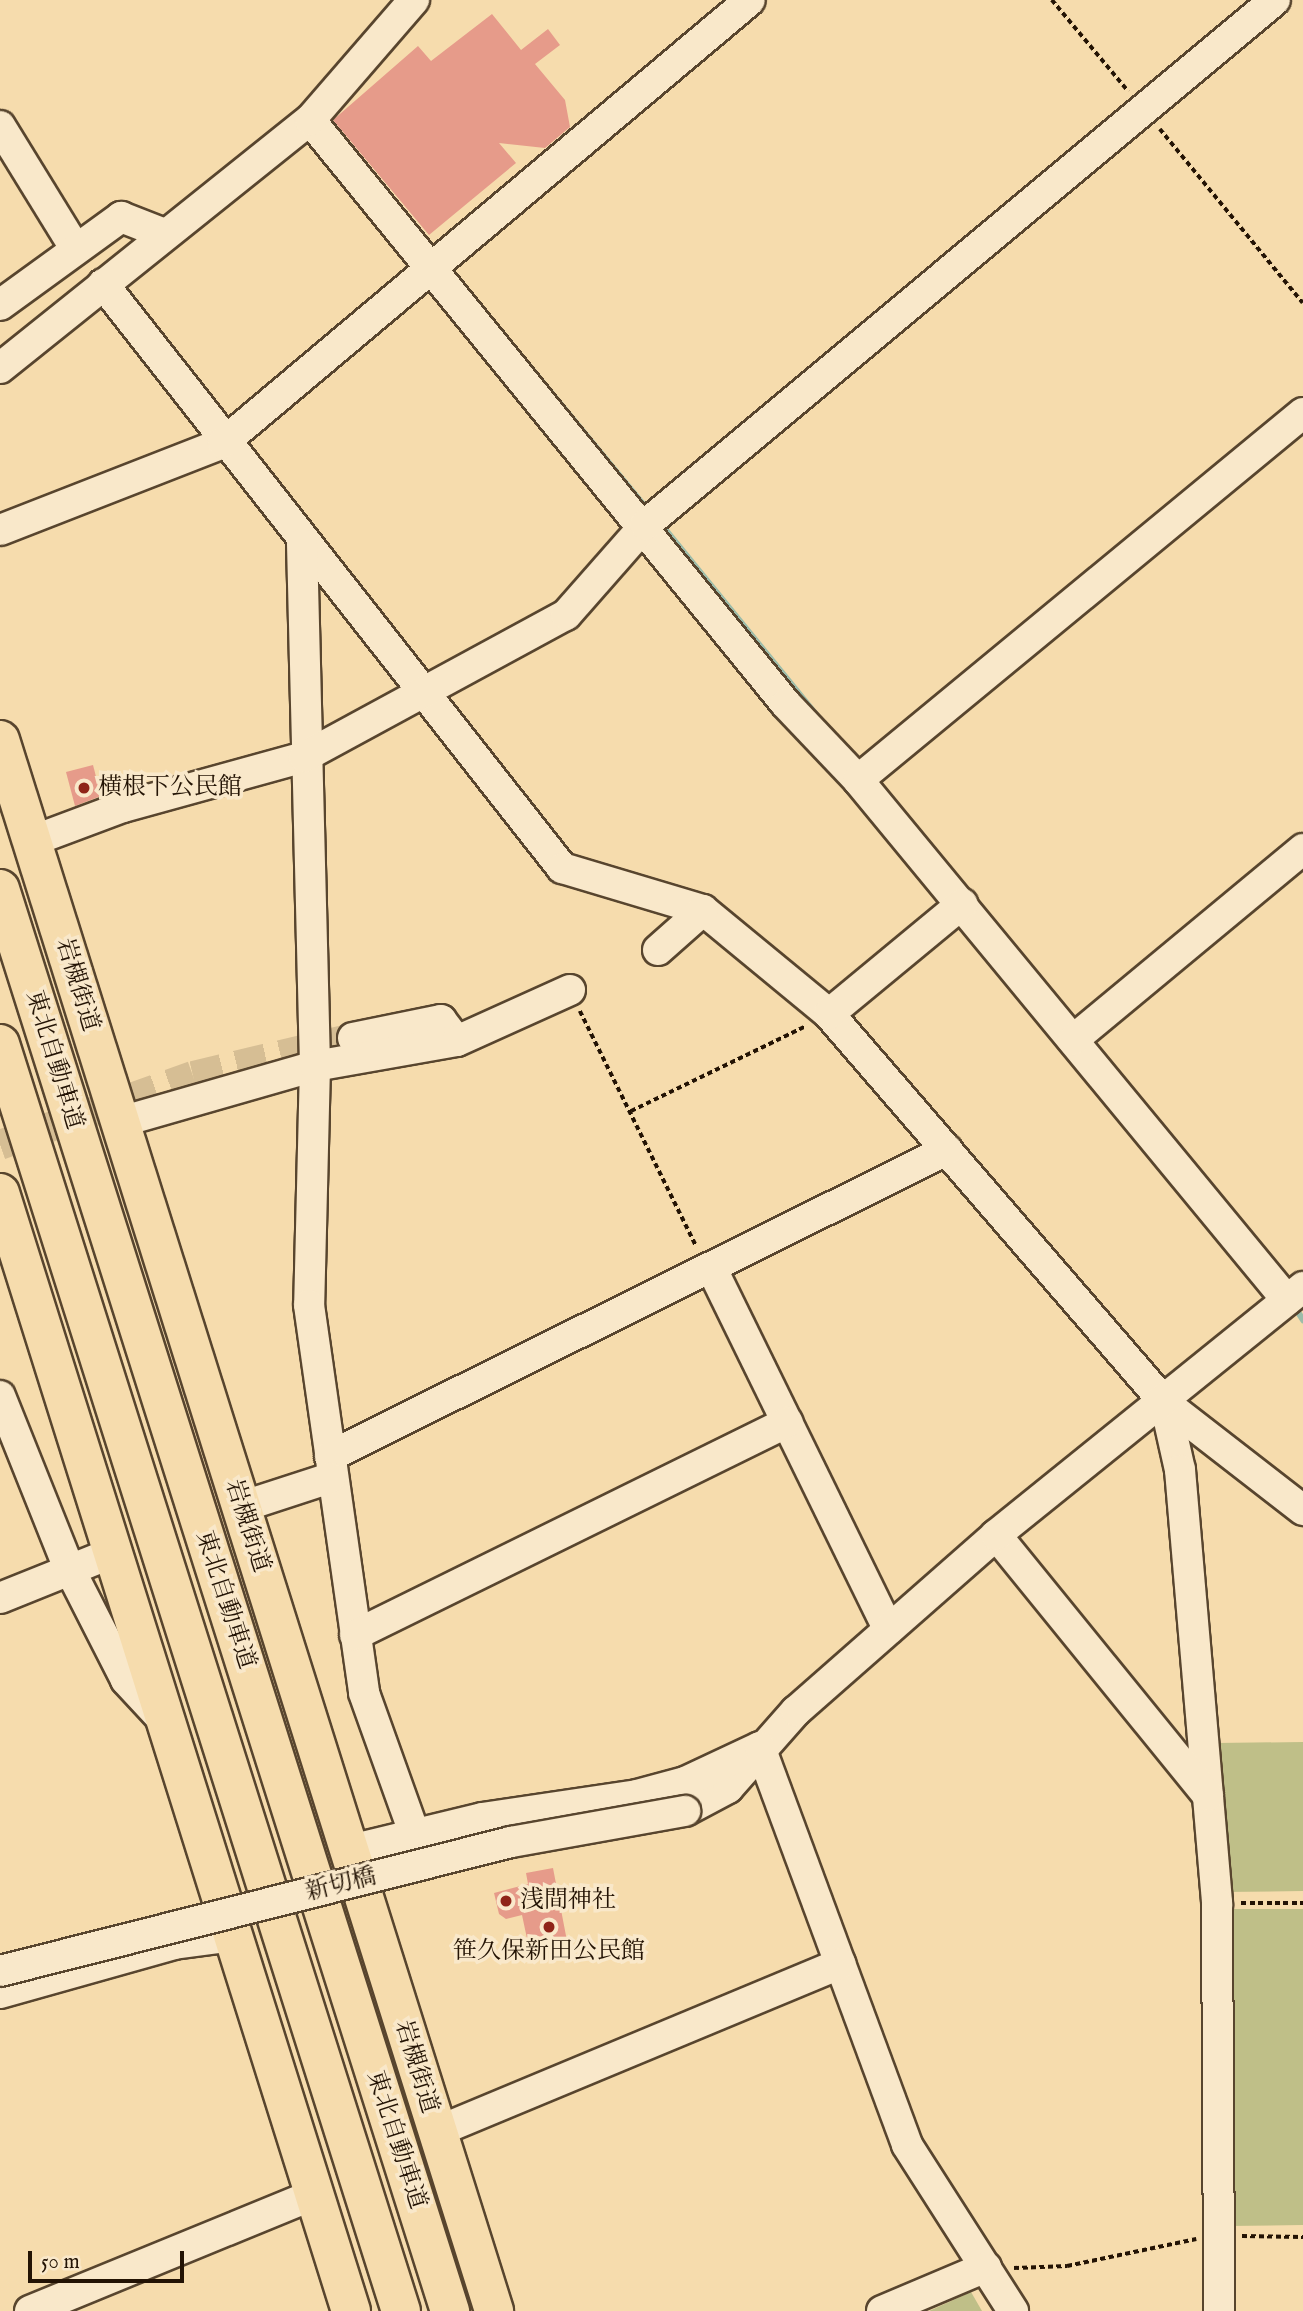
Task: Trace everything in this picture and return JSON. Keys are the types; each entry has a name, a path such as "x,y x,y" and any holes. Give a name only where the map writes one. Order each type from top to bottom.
{"highway":[{"name":"岩槻街道","path":"0,740 494,2311"},
{"name":"東北自動車道","path":"0,889 450,2311"},
{"name":"東北自動車道","path":"0,1044 401,2311"},
{"path":"0,1193 351,2311"}],"street":[{"path":"0,368 162,233 310,120 414,0"},
{"path":"0,530 223,443 432,263 750,0"},
{"path":"32,841 123,807 304,757 425,697 566,615 645,525 1275,0"},
{"path":"310,120 432,263 786,704 858,780 1073,1040 1295,1293 1165,1403 996,1535 888,1629 760,1747 685,1782 637,1795 414,1833 349,1850"},
{"path":"0,126 75,248"},
{"path":"0,305 121,217 162,233"},
{"path":"103,284 302,544 562,868 594,883 703,910 829,1014 1165,1403 1303,1510"},
{"path":"858,780 1303,413"},
{"path":"302,544 304,757 315,1066 309,1305 364,1693 414,1833"},
{"path":"1073,1040 1303,849"},
{"path":"829,1014 962,904"},
{"path":"658,950 703,910"},
{"path":"120,1122 315,1066 457,1041 570,990"},
{"path":"354,1038 441,1020 457,1041"},
{"path":"241,1507 330,1467 710,1269 947,1150"},
{"path":"710,1269 888,1629"},
{"path":"0,1396 68,1566 126,1680 167,1724"},
{"path":"1165,1403 1180,1470 1217,1903 1219,2311"},
{"path":"355,1635 787,1422"},
{"path":"996,1535 1208,1796"},
{"path":"0,1598 68,1566 112,1553"},
{"path":"760,1747 908,2145 1013,2311"},
{"name":"新切橋","path":"0,1971 511,1842 685,1811 728,1788 760,1747"},
{"path":"0,1993 174,1944 234,1936"},
{"path":"436,2132 840,1964"},
{"path":"30,2311 315,2194"},
{"path":"882,2311 986,2267"}],"path":[{"path":"1052,0 1303,303"},
{"path":"570,990 710,1269"},
{"path":"631,1111 829,1014"},
{"path":"1217,1903 1303,1903"},
{"path":"986,2267 1068,2266 1219,2236 1303,2237"}],"green space":[{"path":"1303,1742 1303,1891 1224,1892 1216,1743"},
{"path":"1225,1909 1303,1909 1303,2225 1228,2226"},
{"path":"971,2292 982,2311 929,2311"}],"building":[{"path":"492,14 521,50 548,29 560,45 535,64 565,100 570,127 545,148 499,143 516,163 429,235 333,120 418,46 431,61"},
{"name":"横根下公民館","path":"93,765 101,796 75,806 66,772"},
{"path":"553,1868 567,1941 529,1948 522,1915 506,1919 499,1914 494,1893 528,1884 526,1873"}],"waterway":[{"path":"488,316 648,510"},
{"path":"660,523 819,718"},
{"path":"1294,1306 1303,1320"}],"tunnel":[{"path":"0,1145 193,1076 353,1038"}],"place":[{"name":"横根下公民館","path":"84,788"},
{"name":"浅間神社","path":"506,1901"},
{"name":"笹久保新田公民館","path":"549,1927"}]}
